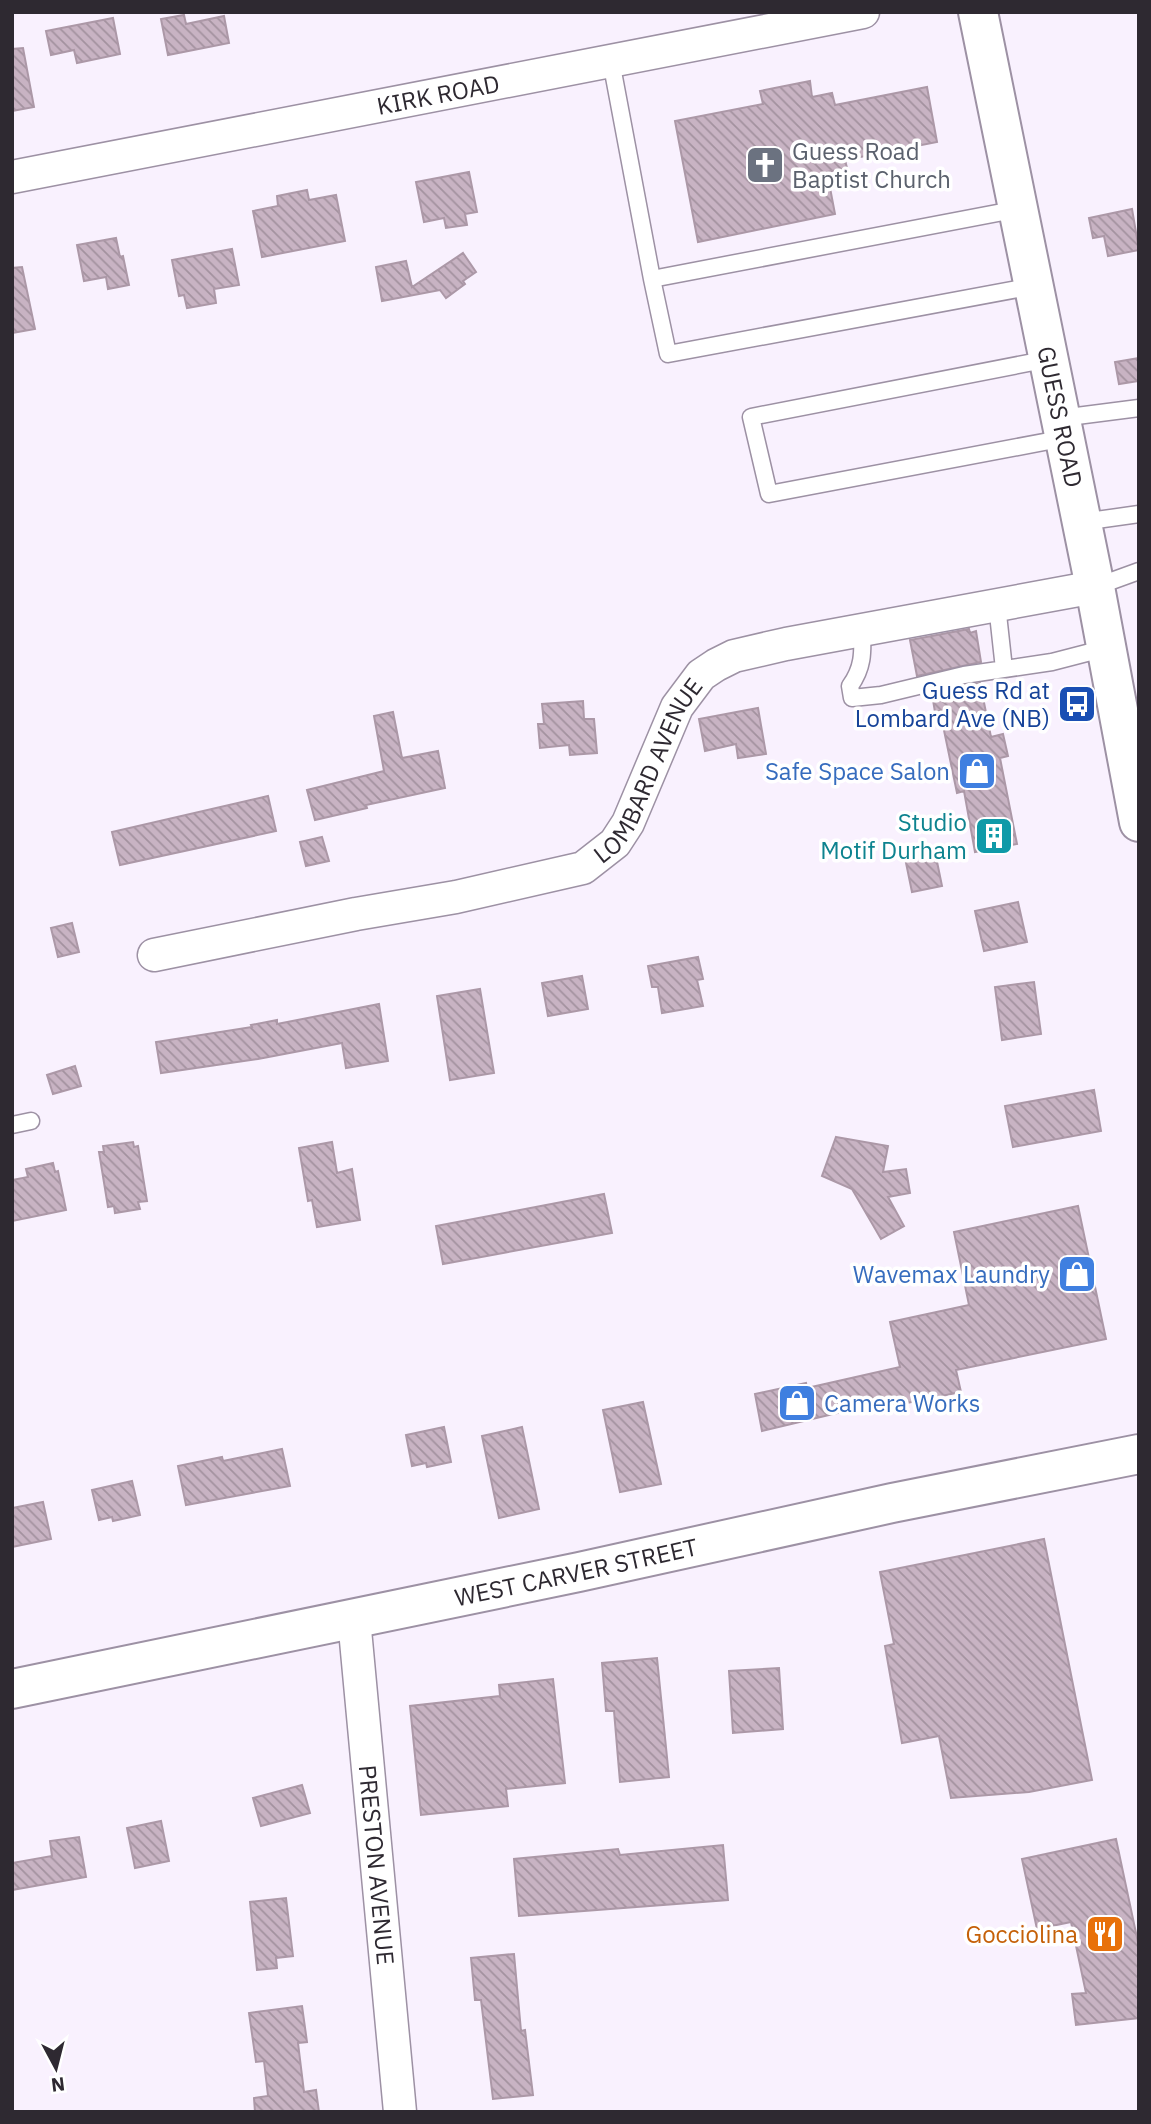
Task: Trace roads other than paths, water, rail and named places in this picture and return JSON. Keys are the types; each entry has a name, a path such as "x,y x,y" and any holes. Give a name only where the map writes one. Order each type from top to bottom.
{"street":[{"name":"KIRK ROAD","path":"12,177 863,12"},
{"name":"GUESS ROAD","path":"978,12 1095,587 1139,822"},
{"name":"LOMBARD AVENUE","path":"154,955 356,914 456,897 583,868 615,843 622,833 677,706 701,675 734,656 1095,587"},
{"name":"WEST CARVER STREET","path":"12,1689 354,1619 891,1503 1139,1454"},
{"name":"PRESTON AVENUE","path":"354,1619 400,2112"}],"lane":[{"path":"611,61 668,354 1034,286"},
{"path":"652,279 1018,209"},
{"path":"1049,359 751,417 769,494 1063,428 1139,408"},
{"path":"1082,522 1139,514"},
{"path":"1095,587 1139,571"},
{"path":"997,605 1004,669"},
{"path":"862,631 864,657 858,675 850,686 852,698 881,695 964,675 1052,662 1106,648"},
{"path":"12,1125 31,1121"}],"place":[{"name":"Guess Road Baptist Church","path":"765,165"},
{"name":"Guess Rd at Lombard Ave (NB)","path":"1077,704"},
{"name":"Safe Space Salon","path":"977,771"},
{"name":"Studio Motif Durham","path":"994,836"},
{"name":"Wavemax Laundry","path":"1077,1274"},
{"name":"Camera Works","path":"797,1403"},
{"name":"Gocciolina","path":"1105,1934"}]}
